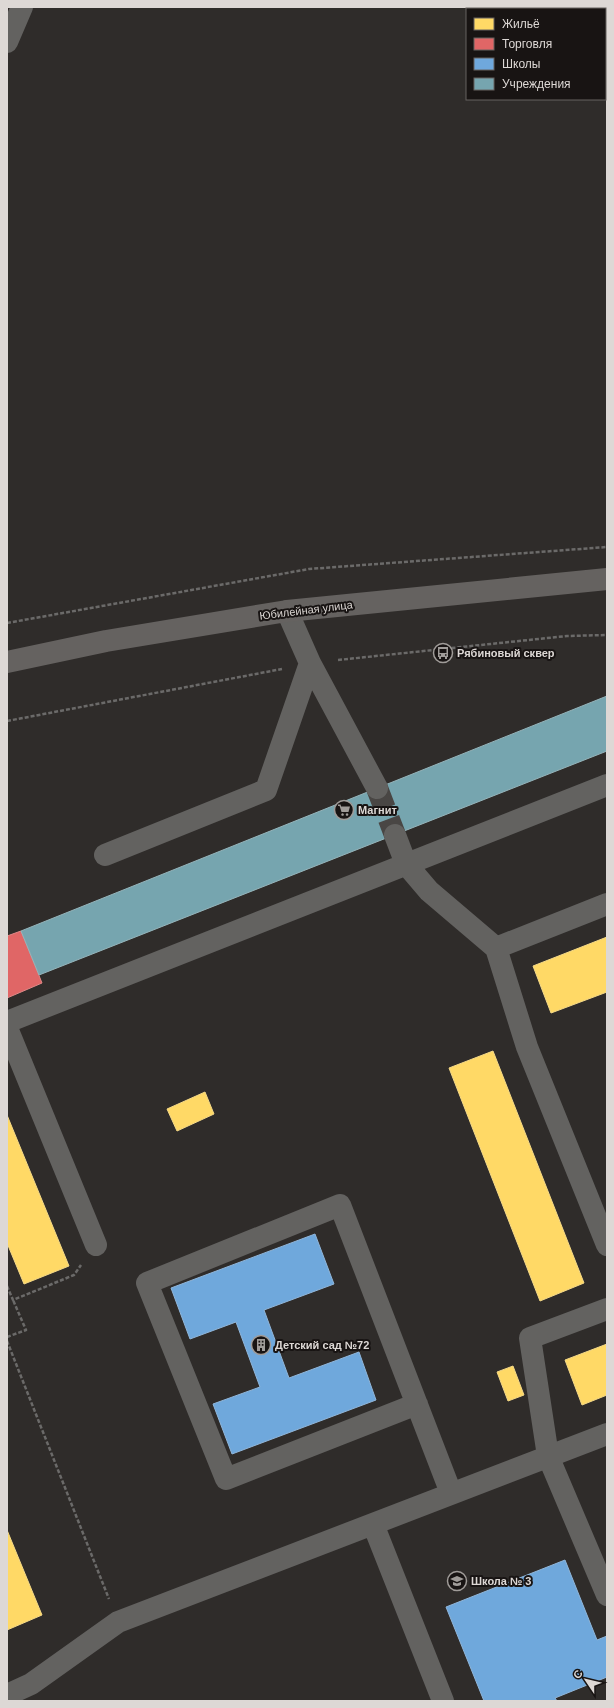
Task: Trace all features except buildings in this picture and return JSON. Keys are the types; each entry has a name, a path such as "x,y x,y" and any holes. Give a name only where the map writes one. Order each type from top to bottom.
{"main road":[{"name":"Юбилейная улица","path":"7,662 106,641 287,611 607,579"}],"street":[{"path":"7,42 22,7"},
{"path":"287,611 310,663 376,788"},
{"path":"105,855 266,790 310,663"},
{"path":"7,1022 607,785"},
{"path":"395,835 406,864 429,891 496,948 527,1047 607,1245"},
{"path":"496,948 607,904"},
{"path":"7,1028 96,1245"},
{"path":"417,1404 226,1479 147,1283 340,1205 417,1404 451,1493"},
{"path":"607,1309 530,1338 548,1456 601,1563 607,1595"},
{"path":"7,1695 31,1684 118,1622 607,1434"},
{"path":"373,1524 443,1701"}],"path":[{"path":"7,623 308,569 607,547"},
{"path":"13,1300 74,1275 96,1245"},
{"path":"7,1286 26,1330 7,1337"},
{"path":"7,1341 118,1622"}],"tunnel":[{"path":"377,788 395,835"}],"place":[{"name":"Рябиновый сквер","path":"443,653"},
{"name":"Магнит","path":"344,810"},
{"name":"Детский сад №72","path":"261,1345"},
{"name":"Школа № 3","path":"457,1581"}]}
